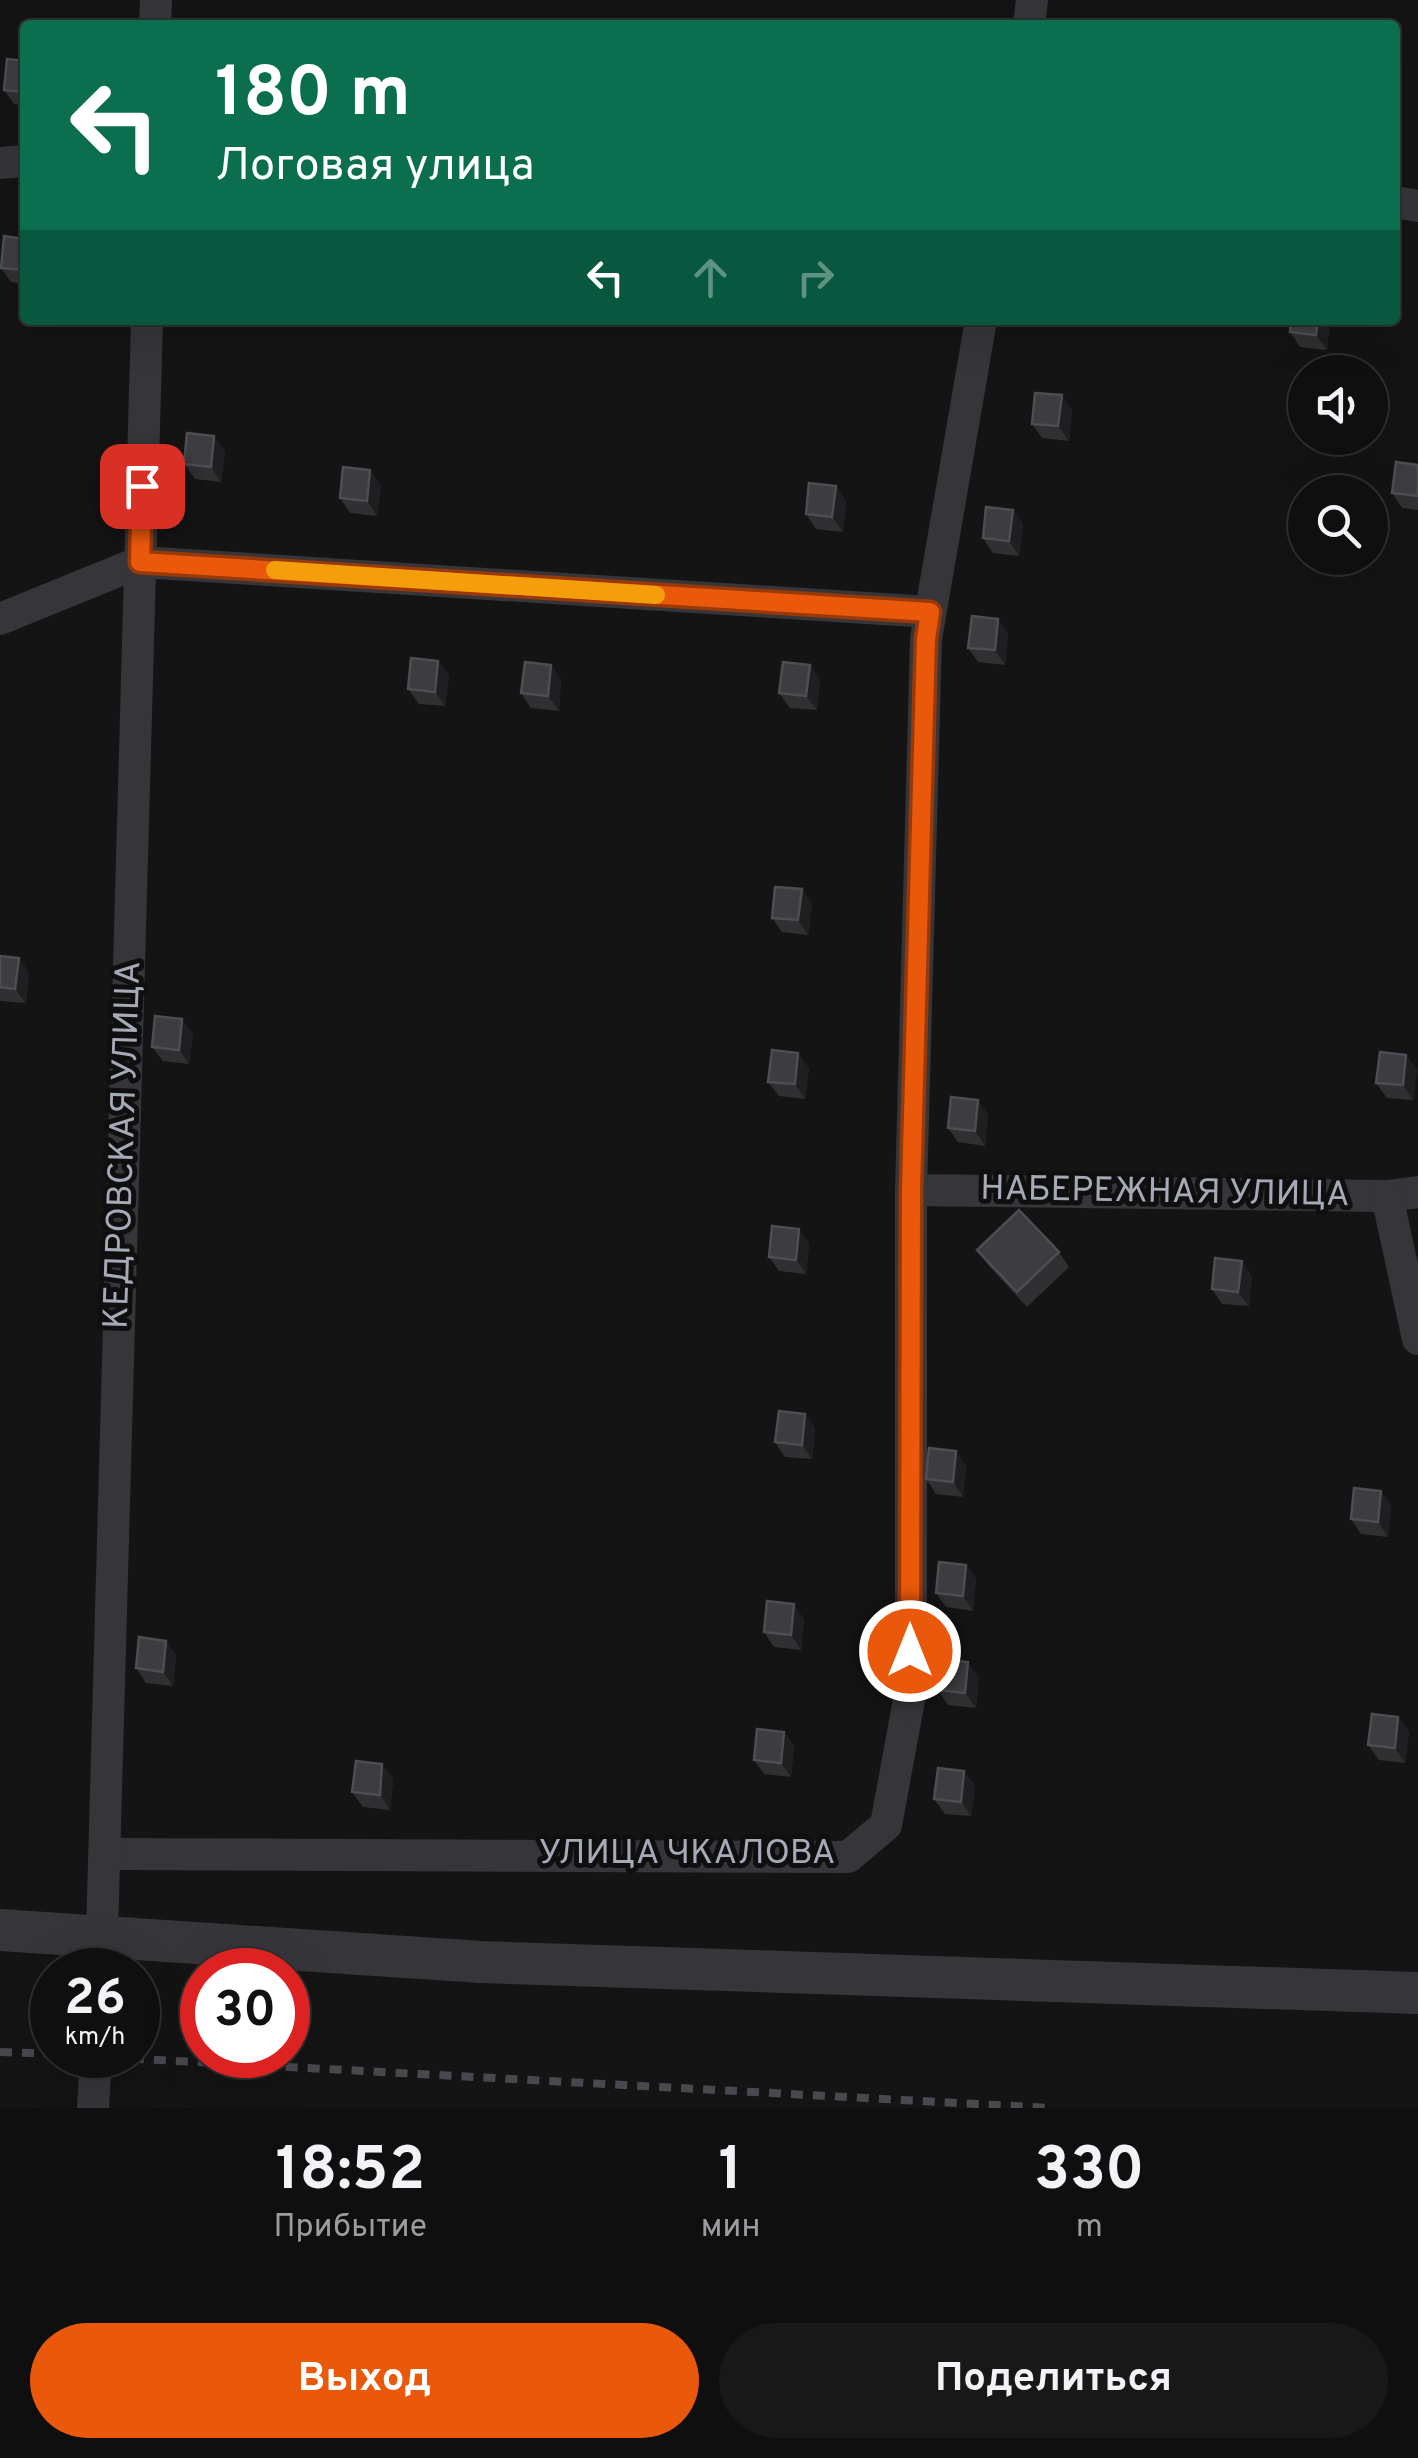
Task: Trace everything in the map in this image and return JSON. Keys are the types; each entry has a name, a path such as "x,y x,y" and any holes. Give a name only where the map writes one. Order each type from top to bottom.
{"street":[{"name":"КЕДРОВСКАЯ УЛИЦА","path":"102,1948 146,325"},
{"name":"УЛИЦА ЧКАЛОВА","path":"105,1854 848,1857 886,1825 910,1689 911,1190 926,639 980,325"},
{"path":"0,619 140,562 930,612"},
{"name":"НАБЕРЕЖНАЯ УЛИЦА","path":"911,1190 1402,1194"},
{"path":"1402,1194 1418,1340"},
{"path":"0,1930 76,1948"},
{"path":"160,1955 1418,1993"},
{"path":"93,2108 95,2078"}],"building":[{"path":"7,59 20,60 20,92 4,90"},
{"path":"4,236 20,238 20,270 1,268"},
{"path":"1291,325 1317,325 1316,335 1290,332"},
{"path":"1035,393 1062,395 1058,426 1032,424"},
{"path":"187,433 214,436 211,467 184,464"},
{"path":"1396,462 1418,465 1418,496 1392,493"},
{"path":"343,467 370,470 367,501 340,498"},
{"path":"809,483 836,486 832,517 806,514"},
{"path":"986,507 1013,510 1009,541 983,538"},
{"path":"972,616 998,619 995,650 968,648"},
{"path":"411,658 438,661 435,692 408,689"},
{"path":"525,662 551,665 548,696 521,693"},
{"path":"783,662 810,665 806,696 779,693"},
{"path":"775,887 802,889 798,920 772,918"},
{"path":"0,956 19,958 15,989 0,987"},
{"path":"155,1016 182,1019 179,1050 152,1047"},
{"path":"772,1050 798,1053 795,1084 768,1082"},
{"path":"1380,1052 1406,1055 1403,1085 1376,1083"},
{"path":"951,1097 978,1100 975,1131 948,1128"},
{"path":"1019,1210 1059,1252 1017,1292 977,1250"},
{"path":"772,1226 799,1229 796,1260 769,1257"},
{"path":"1215,1258 1242,1261 1238,1292 1212,1289"},
{"path":"779,1411 805,1414 802,1445 775,1442"},
{"path":"929,1448 956,1451 953,1482 926,1479"},
{"path":"1354,1488 1381,1491 1378,1522 1351,1519"},
{"path":"939,1562 966,1565 963,1596 936,1593"},
{"path":"767,1601 794,1604 791,1635 764,1632"},
{"path":"139,1637 166,1641 163,1672 136,1668"},
{"path":"941,1659 968,1662 965,1693 938,1690"},
{"path":"1372,1714 1398,1717 1395,1748 1368,1745"},
{"path":"757,1729 784,1732 781,1763 754,1760"},
{"path":"356,1761 382,1764 380,1795 352,1792"},
{"path":"938,1768 964,1771 961,1802 934,1799"}],"railway":[{"path":"0,2052 30,2053"},
{"path":"160,2060 1051,2108"}],"slow traffic":[{"path":"275,570 656,595"}],"route":[{"path":"142,486 140,562 930,612 926,639 911,1190 910,1651"}]}
